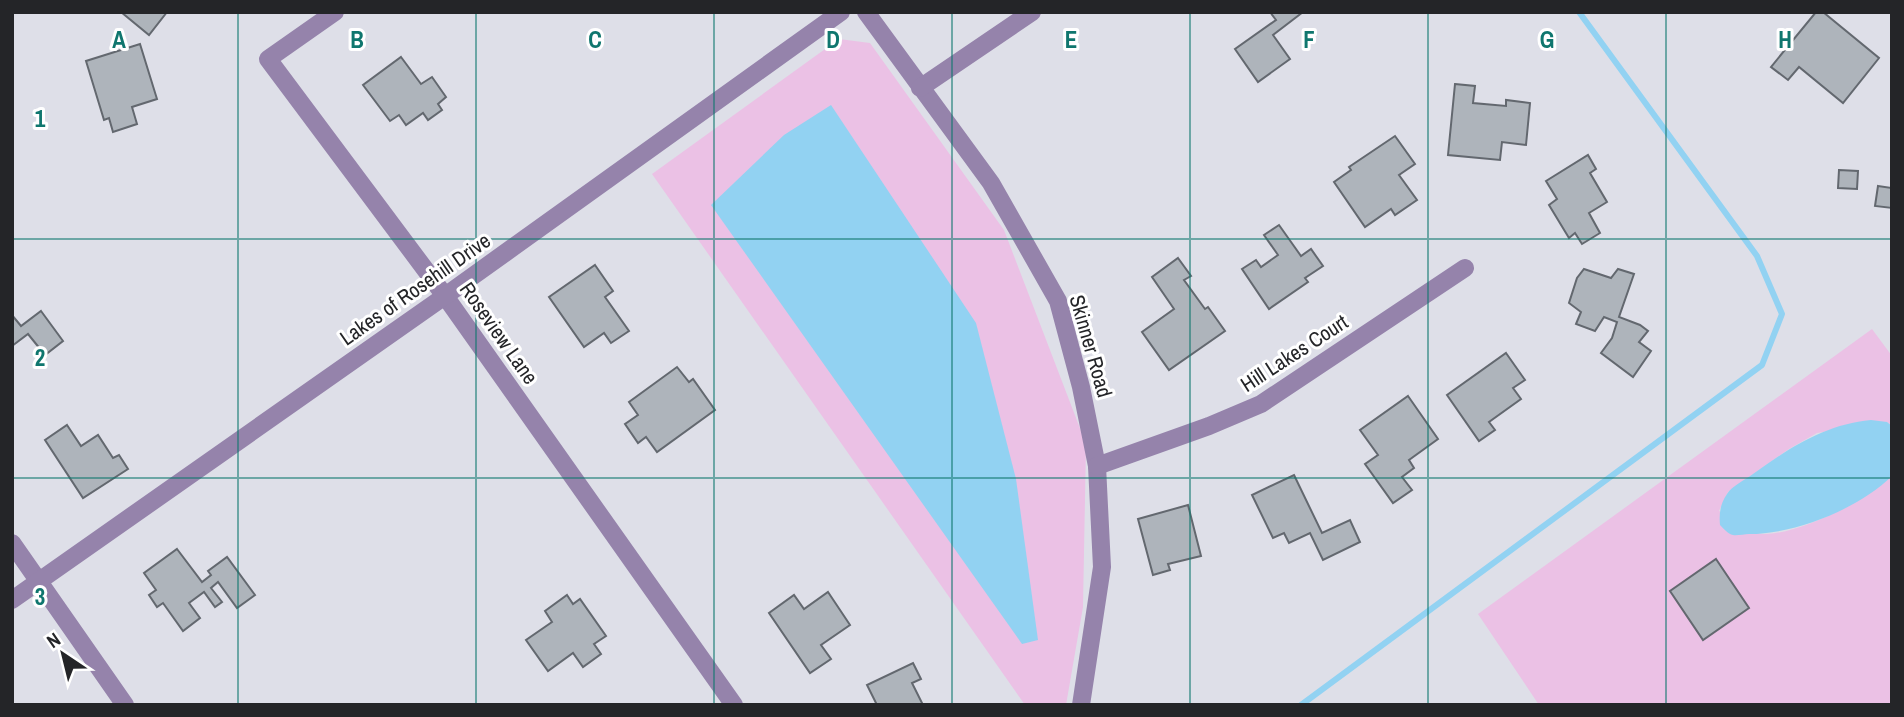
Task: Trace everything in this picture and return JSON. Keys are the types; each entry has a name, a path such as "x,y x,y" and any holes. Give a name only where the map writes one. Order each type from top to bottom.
{"street":[{"name":"Roseview Lane","path":"335,12 268,59 445,296 734,705"},
{"name":"Lakes of Rosehill Drive","path":"12,600 40,583 445,296 841,12"},
{"name":"Skinner Road","path":"866,12 991,183 1058,301 1082,387 1097,466 1102,567 1082,705"},
{"path":"920,88 1031,12"},
{"name":"Hill Lakes Court","path":"1097,466 1209,426 1261,404 1465,268"},
{"path":"12,543 125,705"}],"shaded area":[{"path":"839,39 870,43 1004,230 1086,444 1083,607 1066,705 1025,705 652,174"},
{"path":"1872,329 1892,356 1892,426 1887,422 1817,433 1789,449 1728,492 1719,511 1759,533 1778,533 1813,522 1849,505 1892,476 1892,705 1539,705 1478,614","holes":["1715,559 1749,608 1703,639 1670,591"]}],"water":[{"path":"831,105 976,323 1016,479 1038,640 1022,644 711,205 784,135"},
{"path":"1854,422 1887,422 1892,426 1892,476 1878,488 1844,509 1786,530 1735,535 1720,525 1723,502 1729,491 1739,483 1780,455 1823,432"}],"building":[{"path":"121,12 167,12 149,35"},
{"path":"1270,12 1303,12 1273,35 1290,59 1258,82 1235,49 1276,20"},
{"path":"1816,12 1823,12 1879,58 1843,103 1799,67 1788,80 1771,67"},
{"path":"140,44 157,99 132,107 137,124 113,132 109,118 104,120 86,61"},
{"path":"401,57 421,84 432,77 446,97 438,104 442,110 428,120 423,113 406,125 399,115 390,121 363,85"},
{"path":"1455,84 1475,86 1473,103 1506,106 1506,100 1530,103 1526,145 1502,142 1500,160 1448,155"},
{"path":"1395,136 1415,164 1399,175 1417,200 1395,215 1391,209 1365,227 1334,182 1351,170 1349,167"},
{"path":"1588,155 1596,169 1590,173 1607,202 1589,213 1600,233 1582,244 1575,233 1569,238 1549,205 1557,199 1546,181"},
{"path":"1839,170 1858,171 1857,189 1838,188"},
{"path":"1878,186 1892,188 1892,208 1875,206"},
{"path":"1279,225 1301,256 1311,249 1323,266 1305,278 1308,282 1269,309 1242,269 1256,260 1261,267 1278,255 1264,235"},
{"path":"1178,258 1191,276 1184,280 1225,331 1169,370 1142,332 1174,309 1152,277"},
{"path":"595,265 613,291 605,297 629,331 611,343 604,333 584,347 549,297"},
{"path":"1584,269 1611,278 1618,269 1634,274 1619,317 1648,331 1639,342 1651,351 1633,377 1601,353 1612,338 1617,322 1604,317 1595,331 1576,324 1581,312 1569,303 1577,278"},
{"path":"41,311 63,341 45,355 28,334 12,346 12,315 21,326"},
{"path":"1506,353 1525,380 1513,388 1521,399 1489,422 1495,430 1479,441 1447,395"},
{"path":"677,367 689,382 693,379 715,410 657,452 646,437 638,443 625,424 638,415 629,402"},
{"path":"1408,396 1438,439 1409,460 1414,468 1402,477 1412,490 1393,503 1365,464 1378,455 1360,430"},
{"path":"67,425 81,446 98,435 113,458 119,455 128,469 83,498 45,440"},
{"path":"1294,475 1322,533 1350,520 1360,542 1323,560 1310,533 1289,543 1284,533 1273,538 1252,495"},
{"path":"1188,505 1201,556 1168,564 1170,570 1153,575 1138,519"},
{"path":"177,549 202,582 211,575 208,571 227,557 255,595 237,608 218,582 211,588 222,602 215,607 204,592 189,603 200,618 183,631 163,603 157,607 149,595 156,590 144,573"},
{"path":"1716,559 1749,608 1703,640 1670,591"},
{"path":"828,592 850,625 821,645 831,659 810,673 769,613 794,595 804,609"},
{"path":"567,595 573,604 580,599 606,636 594,644 601,654 583,667 573,653 548,671 526,640 552,622 545,611"},
{"path":"913,663 921,679 912,683 923,705 877,705 867,685"}],"waterway":[{"path":"1301,705 1762,365 1782,314 1757,256 1579,12"}]}
